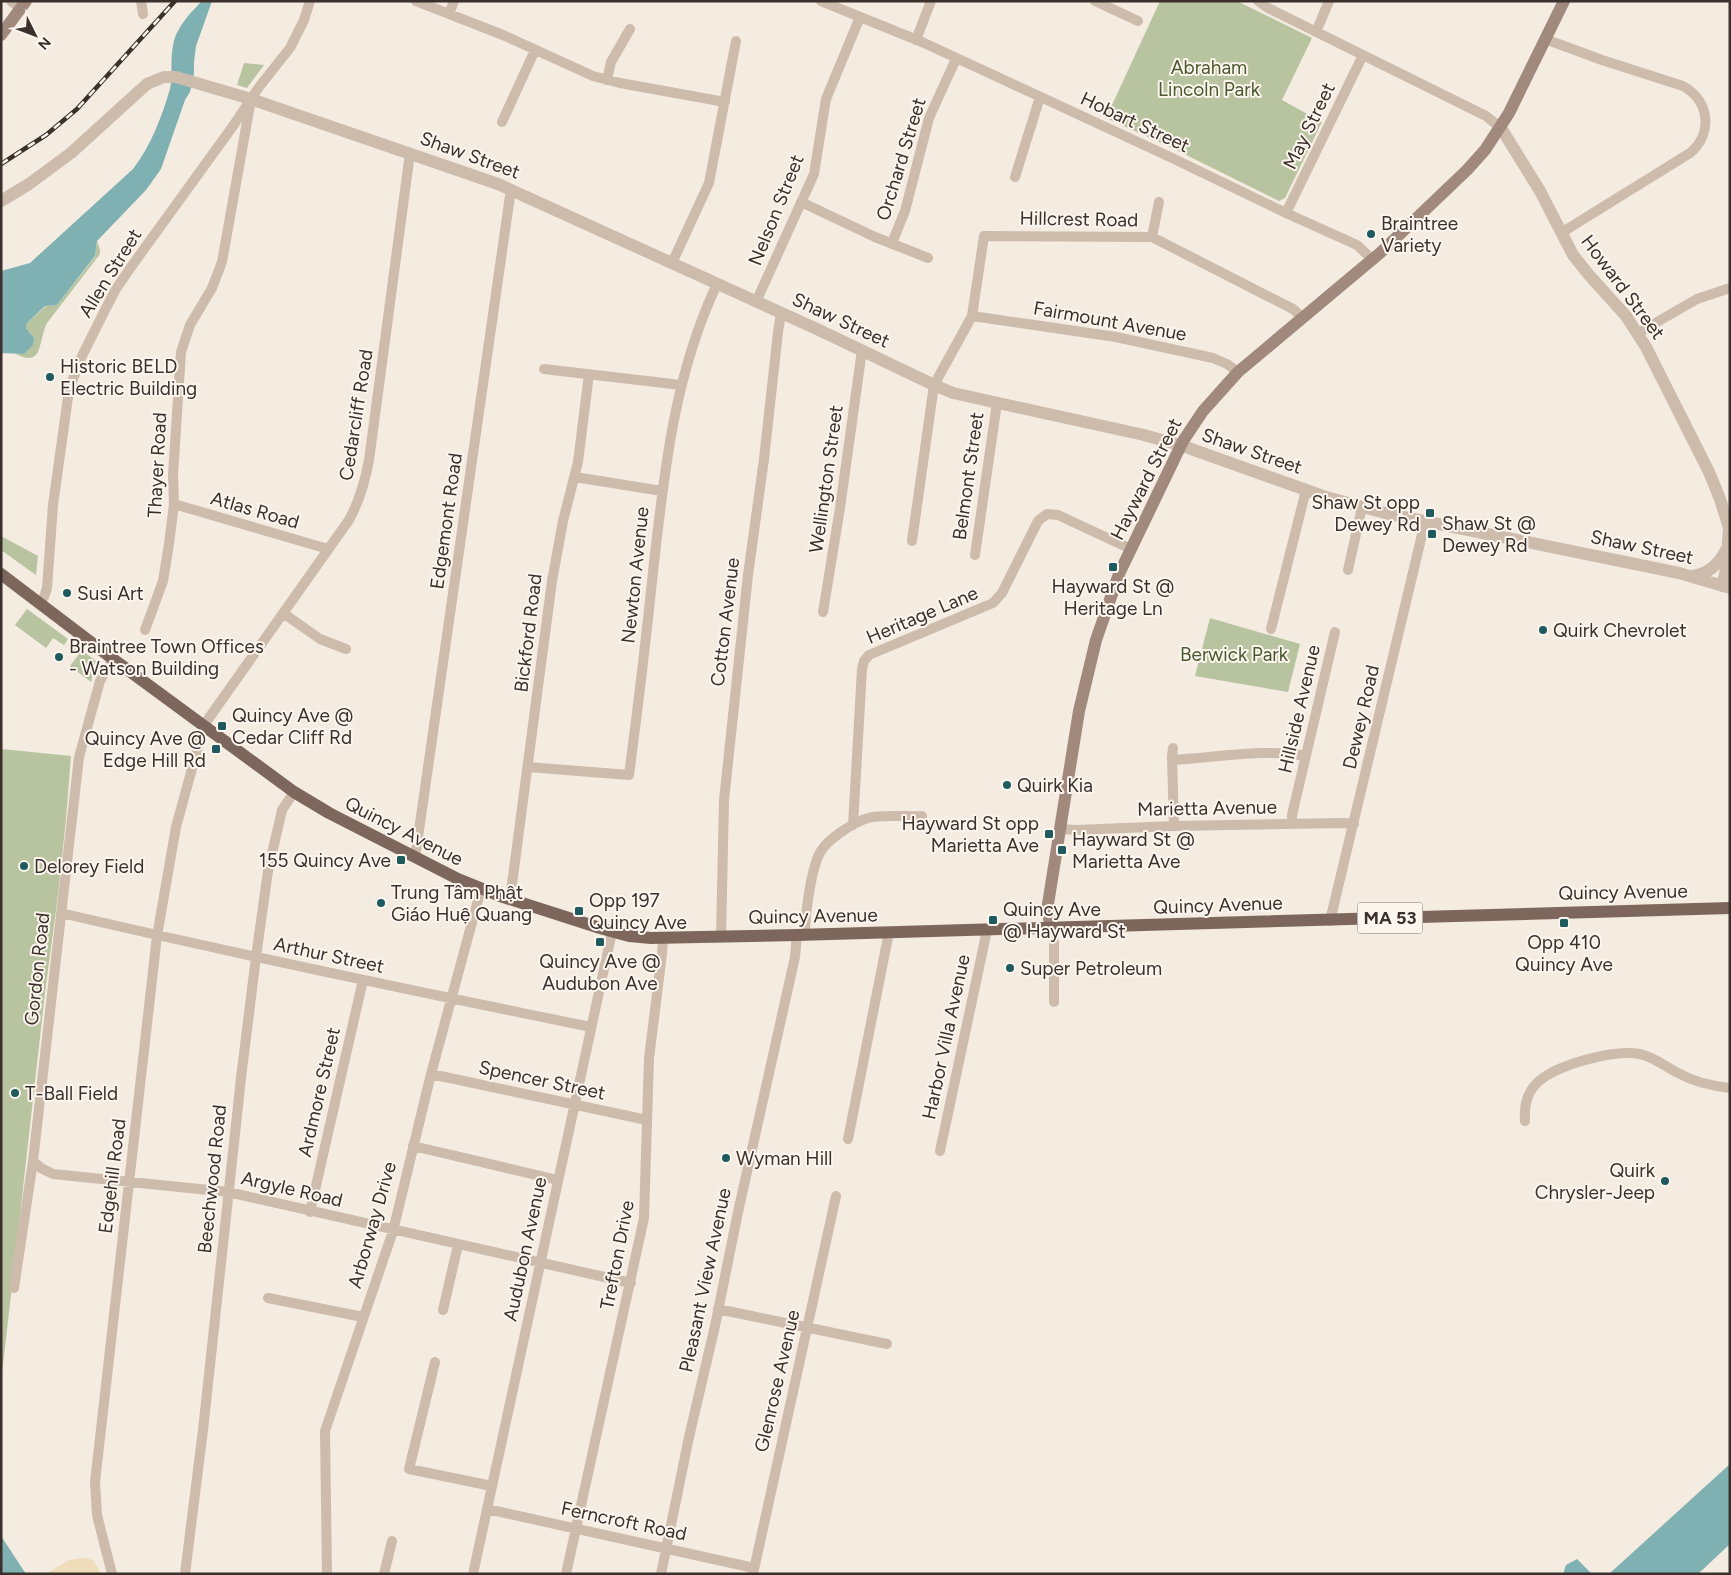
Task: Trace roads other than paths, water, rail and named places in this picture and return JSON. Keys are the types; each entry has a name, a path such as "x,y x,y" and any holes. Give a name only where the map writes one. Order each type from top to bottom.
{"main road":[{"name":"Hayward Street","path":"1051,928 1048,904 1079,711 1088,670 1105,612 1131,549 1180,446 1197,418 1238,372 1373,260 1471,166 1491,143 1564,1"},
{"path":"1,35 19,4"},
{"name":"Quincy Avenue","path":"1,574 113,659 294,792 322,810 415,858 481,889 612,932 637,937 721,937 1330,921 1730,908"}],"street":[{"path":"141,1 143,14"},
{"name":"Allen Street","path":"40,603 47,588 53,505 65,406 73,377 116,289 294,41 310,1"},
{"path":"416,1 535,50 582,72 607,80 725,102"},
{"path":"449,14 454,1"},
{"name":"Hobart Street","path":"821,1 916,40 1170,156 1286,213 1357,245 1373,260"},
{"path":"916,40 931,1"},
{"path":"1095,1 1138,21"},
{"path":"1258,1 1268,8 1486,116 1500,128"},
{"path":"1316,32 1329,1"},
{"name":"Nelson Street","path":"756,302 815,168 823,112 828,93 860,17"},
{"path":"607,80 611,62 630,29"},
{"path":"1545,39 1602,60 1683,86 1692,91 1698,99 1706,118 1706,128 1701,142 1690,153 1586,219 1561,232"},
{"path":"672,264 709,183 736,41"},
{"path":"502,122 535,50"},
{"name":"May Street","path":"1286,213 1363,55"},
{"name":"Orchard Street","path":"892,243 904,211 929,118 956,59"},
{"name":"Shaw Street","path":"1,201 79,147 142,87 164,77 176,77 251,99 511,189 862,350 934,386 953,393 1144,435 1362,507 1425,522 1689,576 1726,587"},
{"path":"1015,176 1040,97"},
{"name":"Thayer Road","path":"145,630 162,581 169,544 174,504 173,475 181,352 190,325 212,288 222,262 251,99"},
{"name":"Howard Street","path":"1500,128 1535,182 1561,232 1583,268 1621,310 1638,333 1709,472 1729,525 1726,587"},
{"name":"Cedarcliff Road","path":"204,725 358,504 364,487 371,450 410,153"},
{"name":"Edgemont Road","path":"415,858 511,189"},
{"path":"801,202 928,258"},
{"path":"1152,237 1159,202"},
{"name":"Hillcrest Road","path":"972,316 984,236 1152,237 1293,309 1303,318"},
{"name":"Newton Avenue","path":"528,767 630,775 662,491 681,385 702,319 717,284"},
{"path":"1638,333 1697,299 1730,288"},
{"name":"Cotton Avenue","path":"721,937 722,818 728,751 781,313"},
{"path":"912,541 934,386 972,316"},
{"name":"Fairmount Avenue","path":"972,316 1126,340 1218,360 1238,372"},
{"name":"Wellington Street","path":"823,612 840,508 862,350"},
{"path":"544,369 681,385"},
{"name":"Bickford Road","path":"510,899 552,581 562,521 575,477 589,374"},
{"name":"Belmont Street","path":"975,555 997,403"},
{"path":"575,477 662,491"},
{"path":"1271,629 1306,490"},
{"name":"Atlas Road","path":"174,504 328,549"},
{"path":"1348,570 1362,507"},
{"name":"Heritage Lane","path":"853,825 862,669 868,655 993,603 1002,593 1038,522 1046,514 1058,516 1131,549"},
{"name":"Dewey Road","path":"1330,921 1425,522"},
{"path":"1689,576 1700,575 1710,570 1720,559 1728,545"},
{"path":"283,612 320,640 346,649"},
{"name":"Hillside Avenue","path":"1292,824 1292,815 1336,632"},
{"name":"Gordon Road","path":"14,1288 33,1161 79,757 100,681 113,659"},
{"name":"Edgehill Road","path":"112,1574 97,1515 95,1482 157,936 176,826 204,725"},
{"path":"1173,748 1174,826"},
{"path":"1172,760 1272,754 1306,756"},
{"name":"Beechwood Road","path":"185,1574 256,957 268,872 282,810 294,792"},
{"name":"Pleasant View Avenue","path":"661,1574 738,1212 818,856 831,840 869,817 922,816"},
{"name":"Marietta Avenue","path":"1060,829 1354,824"},
{"name":"Arborway Drive","path":"327,1574 325,1431 393,1230 450,1000 481,889"},
{"name":"Arthur Street","path":"60,913 450,1000 591,1027"},
{"path":"1051,928 1054,942 1054,1002"},
{"name":"Harbor Villa Avenue","path":"940,1151 987,930"},
{"name":"Audubon Avenue","path":"473,1574 612,932"},
{"path":"848,1139 889,932"},
{"name":"Trefton Drive","path":"566,1574 631,1283 645,1210 650,1048 663,938"},
{"name":"Ardmore Street","path":"310,1212 363,980"},
{"path":"1525,1121 1527,1098 1541,1079 1573,1064 1612,1055 1629,1053 1643,1055 1688,1078 1730,1088"},
{"name":"Spencer Street","path":"431,1074 647,1120"},
{"path":"413,1146 558,1180"},
{"name":"Argyle Road","path":"33,1161 41,1168 53,1174 228,1192 631,1283"},
{"name":"Glenrose Avenue","path":"753,1571 836,1196"},
{"path":"443,1310 458,1245"},
{"path":"268,1298 363,1317"},
{"path":"718,1309 887,1344"},
{"path":"435,1362 409,1469 492,1486"},
{"name":"Ferncroft Road","path":"487,1509 666,1548 753,1571"},
{"path":"384,1574 392,1541"}],"water":[{"path":"202,1 212,1 196,46 194,73 190,92 185,100 161,169 146,190 97,241 95,256 57,305 45,306 27,323 26,328 34,338 33,345 24,354 1,353 1,271 30,263 133,169 151,141 167,99 171,84 174,40 180,27"},
{"path":"1730,1464 1730,1544 1698,1574 1609,1574"},
{"path":"1,1536 26,1574 1,1574"},
{"path":"1577,1559 1592,1574 1563,1574 1566,1565"}],"railway":[{"path":"1,164 46,135 77,109 175,1"}],"place":[{"name":"Braintree Variety","path":"1371,234"},
{"name":"Historic BELD Electric Building","path":"50,377"},
{"name":"Shaw St opp Dewey Rd","path":"1430,513"},
{"name":"Shaw St @ Dewey Rd","path":"1432,534"},
{"name":"Hayward St @ Heritage Ln","path":"1113,567"},
{"name":"Susi Art","path":"67,593"},
{"name":"Quirk Chevrolet","path":"1543,630"},
{"name":"Braintree Town Offices - Watson Building","path":"59,657"},
{"name":"Quincy Ave @ Cedar Cliff Rd","path":"222,726"},
{"name":"Quincy Ave @ Edge Hill Rd","path":"216,749"},
{"name":"Quirk Kia","path":"1007,785"},
{"name":"Hayward St opp Marietta Ave","path":"1049,834"},
{"name":"Hayward St @ Marietta Ave","path":"1062,850"},
{"name":"155 Quincy Ave","path":"401,860"},
{"name":"Delorey Field","path":"24,866"},
{"name":"Trung Tâm Phật Giáo Huệ Quang","path":"381,903"},
{"name":"Opp 197 Quincy Ave","path":"579,911"},
{"name":"Quincy Ave @ Hayward St","path":"993,920"},
{"name":"Opp 410 Quincy Ave","path":"1564,923"},
{"name":"Quincy Ave @ Audubon Ave","path":"600,942"},
{"name":"Super Petroleum","path":"1010,968"},
{"name":"T-Ball Field","path":"15,1093"},
{"name":"Wyman Hill","path":"726,1158"},
{"name":"Quirk Chrysler-Jeep","path":"1665,1181"}],"park label":[{"name":"Abraham Lincoln Park","path":"1209,78"},
{"name":"Berwick Park","path":"1234,654"}]}
